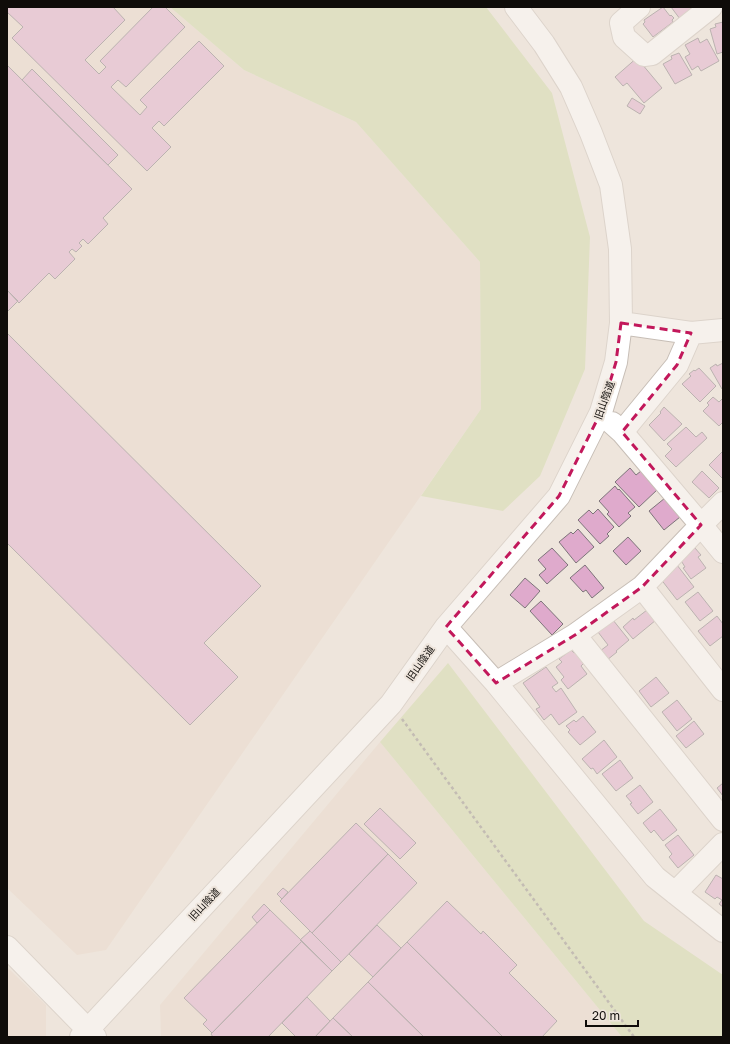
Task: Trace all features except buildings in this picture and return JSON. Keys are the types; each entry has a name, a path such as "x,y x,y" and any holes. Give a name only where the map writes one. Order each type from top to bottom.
{"street":[{"name":"旧山陰道","path":"88,1034 391,704 446,627 559,496 601,412 616,362 621,323 620,249 611,185 571,87 544,44 516,7"},
{"path":"639,7 621,23 624,37 644,55 652,54 711,7"},
{"path":"621,323 690,333 723,330"},
{"path":"622,432 677,365 690,333"},
{"path":"601,412 622,432 723,552"},
{"path":"496,683 575,635 642,587 700,525 723,503"},
{"path":"642,587 723,690"},
{"path":"446,627 496,683 655,877 723,931"},
{"path":"575,635 723,820"},
{"path":"675,893 723,844"},
{"path":"7,947 88,1034"}],"path":[{"path":"391,704 634,1037"}],"highlighted area":[{"path":"621,323 691,333 677,365 622,432 701,525 642,587 575,635 496,683 446,627 559,496 601,412 616,362"}],"shaded area":[{"path":"7,7 170,7 244,70 356,122 480,262 481,409 106,950 77,955 7,888"},
{"path":"380,742 622,1037 161,1037 160,1005"},
{"path":"7,967 46,1005 46,1037 7,1037"}],"green space":[{"path":"170,7 486,7 552,93 590,237 585,369 540,476 503,511 421,496 481,409 480,262 356,122 244,70"},
{"path":"448,663 644,921 723,975 723,1037 622,1037 380,742"}]}
